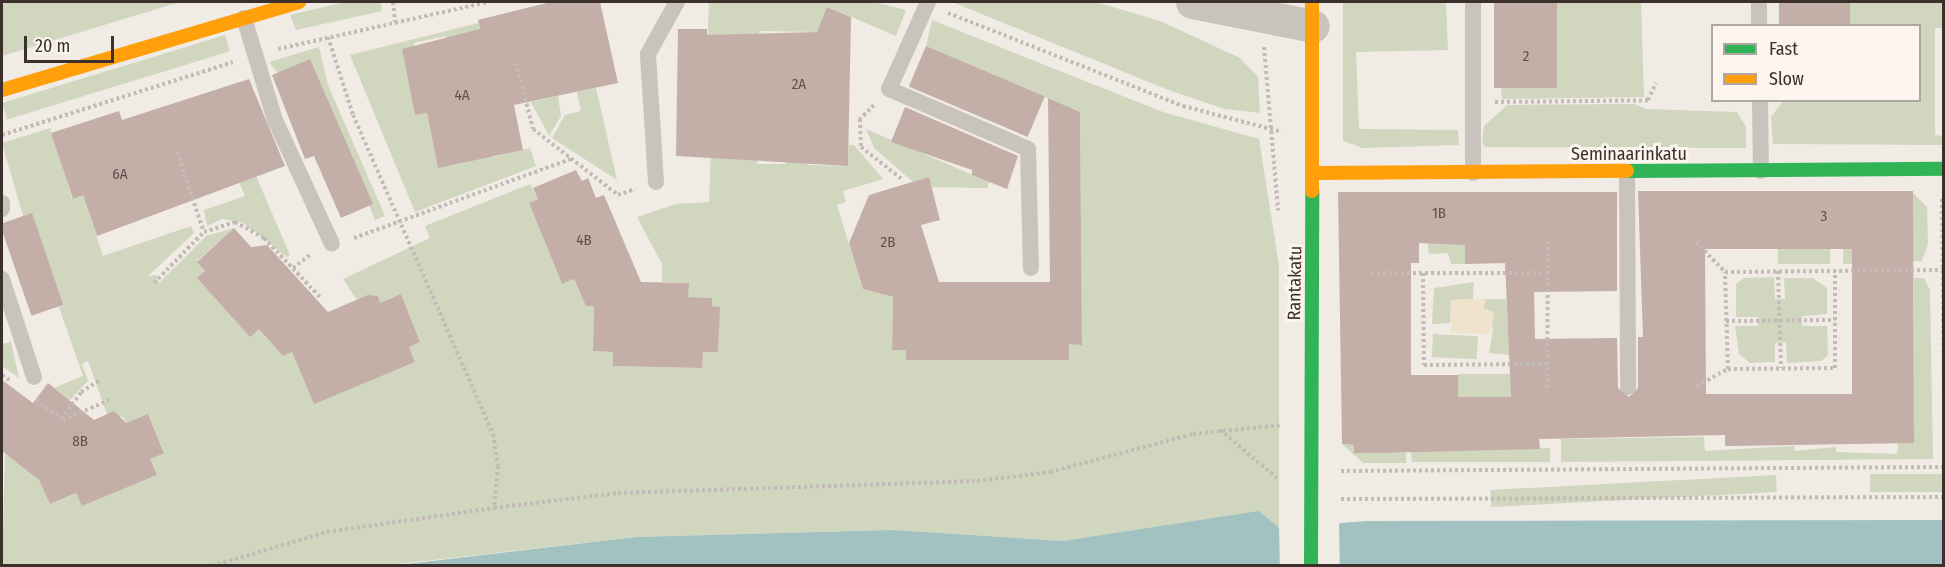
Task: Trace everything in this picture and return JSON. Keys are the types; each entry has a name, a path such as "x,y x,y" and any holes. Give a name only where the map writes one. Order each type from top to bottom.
{"street":[{"path":"2,90 299,2"},
{"path":"1192,2 1263,18 1312,14"},
{"name":"Rantakatu","path":"1311,566 1315,173 1312,14"},
{"name":"Seminaarinkatu","path":"1315,173 1944,169"}],"lane":[{"path":"656,182 648,54 677,2"},
{"path":"1473,2 1473,173"},
{"path":"1759,2 1760,24"},
{"path":"928,3 889,89 1028,149 1032,268"},
{"path":"244,18 275,120 332,244"},
{"path":"1760,102 1761,171"},
{"path":"1627,172 1628,387"},
{"path":"2,203 2,209"},
{"path":"2,279 34,377"}],"path":[{"path":"393,2 395,22"},
{"path":"928,3 1110,79 1268,132"},
{"path":"1263,18 1268,132 1279,216"},
{"path":"328,37 339,80 493,434 498,466 494,508"},
{"path":"516,63 533,129 618,195 656,182"},
{"path":"1473,103 1648,100 1656,83"},
{"path":"889,89 860,119 861,147 903,180"},
{"path":"177,152 204,232"},
{"path":"332,244 401,224 571,159"},
{"path":"1942,194 1944,399"},
{"path":"154,283 204,232 226,222 252,228 320,297"},
{"path":"1547,388 1548,242"},
{"path":"1696,242 1725,273 1728,369"},
{"path":"1725,273 1943,270"},
{"path":"1697,386 1728,369 1835,368 1835,271"},
{"path":"1778,272 1781,368"},
{"path":"1371,273 1548,273"},
{"path":"1423,273 1424,365 1547,364"},
{"path":"1726,321 1835,320"},
{"path":"2,375 16,385"},
{"path":"61,418 81,392 100,380"},
{"path":"32,397 61,418"},
{"path":"61,418 109,400"},
{"path":"212,566 327,532 494,508 652,491 976,481 1050,472 1220,429 1286,425 1286,414"},
{"path":"1220,429 1287,488"},
{"path":"1334,471 1944,467"},
{"path":"1347,499 1944,497"}],"green space":[{"path":"2,2 180,2 2,56"},
{"path":"344,2 381,2 382,11 296,30 290,15"},
{"path":"709,2 874,2 906,10 896,36 828,7 820,32 759,31 757,164 786,164 786,150 808,153 808,165 848,166 849,145 854,145 883,179 843,191 846,202 837,205 863,289 893,297 892,350 906,350 906,360 1069,360 1069,344 1082,344 1080,112 926,46 932,20 1163,112 1259,139 1279,265 1279,528 1134,531 1063,541 893,530 636,537 390,565 2,565 5,454 36,472 50,504 76,493 82,506 157,475 150,459 164,452 148,414 126,423 123,417 107,414 88,361 82,364 88,381 70,400 54,388 83,376 59,307 64,305 32,214 23,216 2,143 50,128 72,198 83,195 103,256 191,226 194,233 148,276 156,275 159,283 206,236 234,228 197,261 205,271 197,278 250,336 259,329 283,356 292,352 314,403 415,362 409,347 420,342 401,294 380,303 378,297 357,300 343,279 430,238 425,226 530,184 538,199 529,203 562,284 574,279 586,305 594,306 593,351 613,352 613,366 702,368 703,352 718,352 719,307 712,306 712,298 688,297 688,283 662,282 662,264 637,217 676,204 709,202 714,71 706,70"},
{"path":"952,2 1096,2 1160,21 1240,58 1258,77 1260,113 1224,109 1166,89"},
{"path":"1343,2 1446,2 1448,50 1356,52 1359,129 1458,130 1459,145 1363,148 1343,141"},
{"path":"1557,2 1641,2 1644,97 1502,99 1501,88 1557,88"},
{"path":"1850,2 1943,2 1943,28 1935,28 1935,135 1943,136 1943,145 1773,144 1771,117 1782,102 1921,102 1921,24 1850,24"},
{"path":"478,23 481,34 448,45 446,36 414,43 415,115 427,113 438,167 459,164 488,132 493,157 530,148 536,166 415,212 350,55"},
{"path":"225,35 230,51 7,119 2,103"},
{"path":"319,47 328,85 385,216 375,220 310,59 278,73 269,62"},
{"path":"596,88 617,180 552,138 565,115 581,111 577,92"},
{"path":"558,96 561,116 549,136 531,102"},
{"path":"1635,104 1646,109 1737,112 1746,127 1746,148 1485,147 1482,142 1484,126 1507,105"},
{"path":"866,129 989,182 987,188 919,187 874,148"},
{"path":"256,176 290,255 287,257 242,222 222,219 207,226 204,210 245,196 239,182"},
{"path":"1913,193 1927,207 1928,244 1922,261 1843,264 1843,241"},
{"path":"1427,238 1465,241 1465,264 1451,264 1448,253 1429,254"},
{"path":"1795,240 1830,249 1830,264 1778,264 1778,249 1795,249"},
{"path":"1774,277 1775,299 1785,299 1784,278 1813,278 1827,288 1827,314 1802,316 1802,326 1827,326 1828,355 1821,361 1787,363 1786,342 1775,343 1775,362 1750,363 1739,354 1735,326 1758,326 1759,317 1736,317 1736,284 1744,278"},
{"path":"1914,278 1924,278 1930,290 1933,459 1561,462 1561,439 1704,437 1705,451 1794,446 1795,451 1836,447 1836,452 1897,454 1898,443 1914,443"},
{"path":"1474,282 1473,299 1451,300 1450,323 1432,324 1434,288"},
{"path":"1486,299 1506,299 1510,355 1489,353 1493,328 1483,308"},
{"path":"1433,334 1478,336 1477,359 1432,357"},
{"path":"11,342 19,378 2,366 2,344"},
{"path":"1458,374 1511,374 1511,397 1458,397"},
{"path":"1342,444 1354,445 1354,453 1406,453 1406,463 1363,463"},
{"path":"1550,448 1550,462 1412,462 1411,451"},
{"path":"1870,474 1943,474 1943,492 1870,492"},
{"path":"1776,475 1777,492 1491,507 1490,490"}],"sand":[{"path":"1486,299 1483,308 1494,312 1490,334 1451,333 1451,300"}],"water":[{"path":"1259,511 1279,528 1366,521 1944,520 1943,565 390,566 636,537 893,530 1063,541"}],"pier":[{"path":"1339,521 1340,565 1280,566 1279,522"}],"building":[{"path":"551,2 600,2 618,83 514,105 523,150 438,168 427,113 415,115 402,49 480,29 478,20"},
{"path":"1494,2 1557,2 1557,88 1494,88"},
{"path":"1779,2 1850,2 1850,24 1779,24"},
{"path":"827,7 851,17 848,166 676,156 678,29 707,29 707,35 817,32"},
{"path":"926,46 1045,96 1028,137 909,87"},
{"path":"310,59 373,204 341,218 314,156 305,159 272,75"},
{"path":"249,79 285,166 97,236 83,195 73,199 51,133 119,111 122,120"},
{"path":"1048,98 1080,112 1082,345 1069,344 1069,360 906,360 906,350 892,350 893,297 863,289 849,243 869,195 929,177 940,220 921,225 939,282 1050,282"},
{"path":"905,107 1018,156 1007,189 972,175 972,170 891,142"},
{"path":"576,170 582,181 588,178 596,198 604,195 641,282 689,283 688,297 712,298 712,306 720,307 718,352 703,352 702,368 613,366 613,352 593,351 594,306 586,306 574,279 562,284 529,203 538,199 533,188"},
{"path":"1638,191 1913,191 1914,443 1725,446 1725,435 1539,439 1540,449 1383,453 1354,453 1354,445 1342,444 1338,192 1617,192 1617,291 1534,292 1535,339 1617,338 1618,388 1629,397 1638,388 1638,337 1643,337","holes":["1419,243 1465,245 1465,264 1505,263 1511,397 1458,397 1458,375 1411,375 1411,263 1419,263","1705,249 1852,249 1852,394 1706,394"]},
{"path":"32,213 64,305 31,316 2,230 2,223"},
{"path":"234,228 251,247 267,245 328,312 368,295 378,296 380,303 401,294 420,342 409,347 415,362 314,404 292,352 283,356 259,329 250,337 197,278 205,271 197,262"},
{"path":"2,380 33,403 48,383 94,420 114,411 126,423 148,414 164,453 150,459 157,475 82,506 76,493 50,504 39,480 2,451"}],"traffic: fast":[{"path":"1627,171 1944,169"},
{"path":"1311,566 1312,191"}],"traffic: slow":[{"path":"2,90 299,2"},
{"path":"1312,2 1312,191"},
{"path":"1315,173 1627,171"}]}
